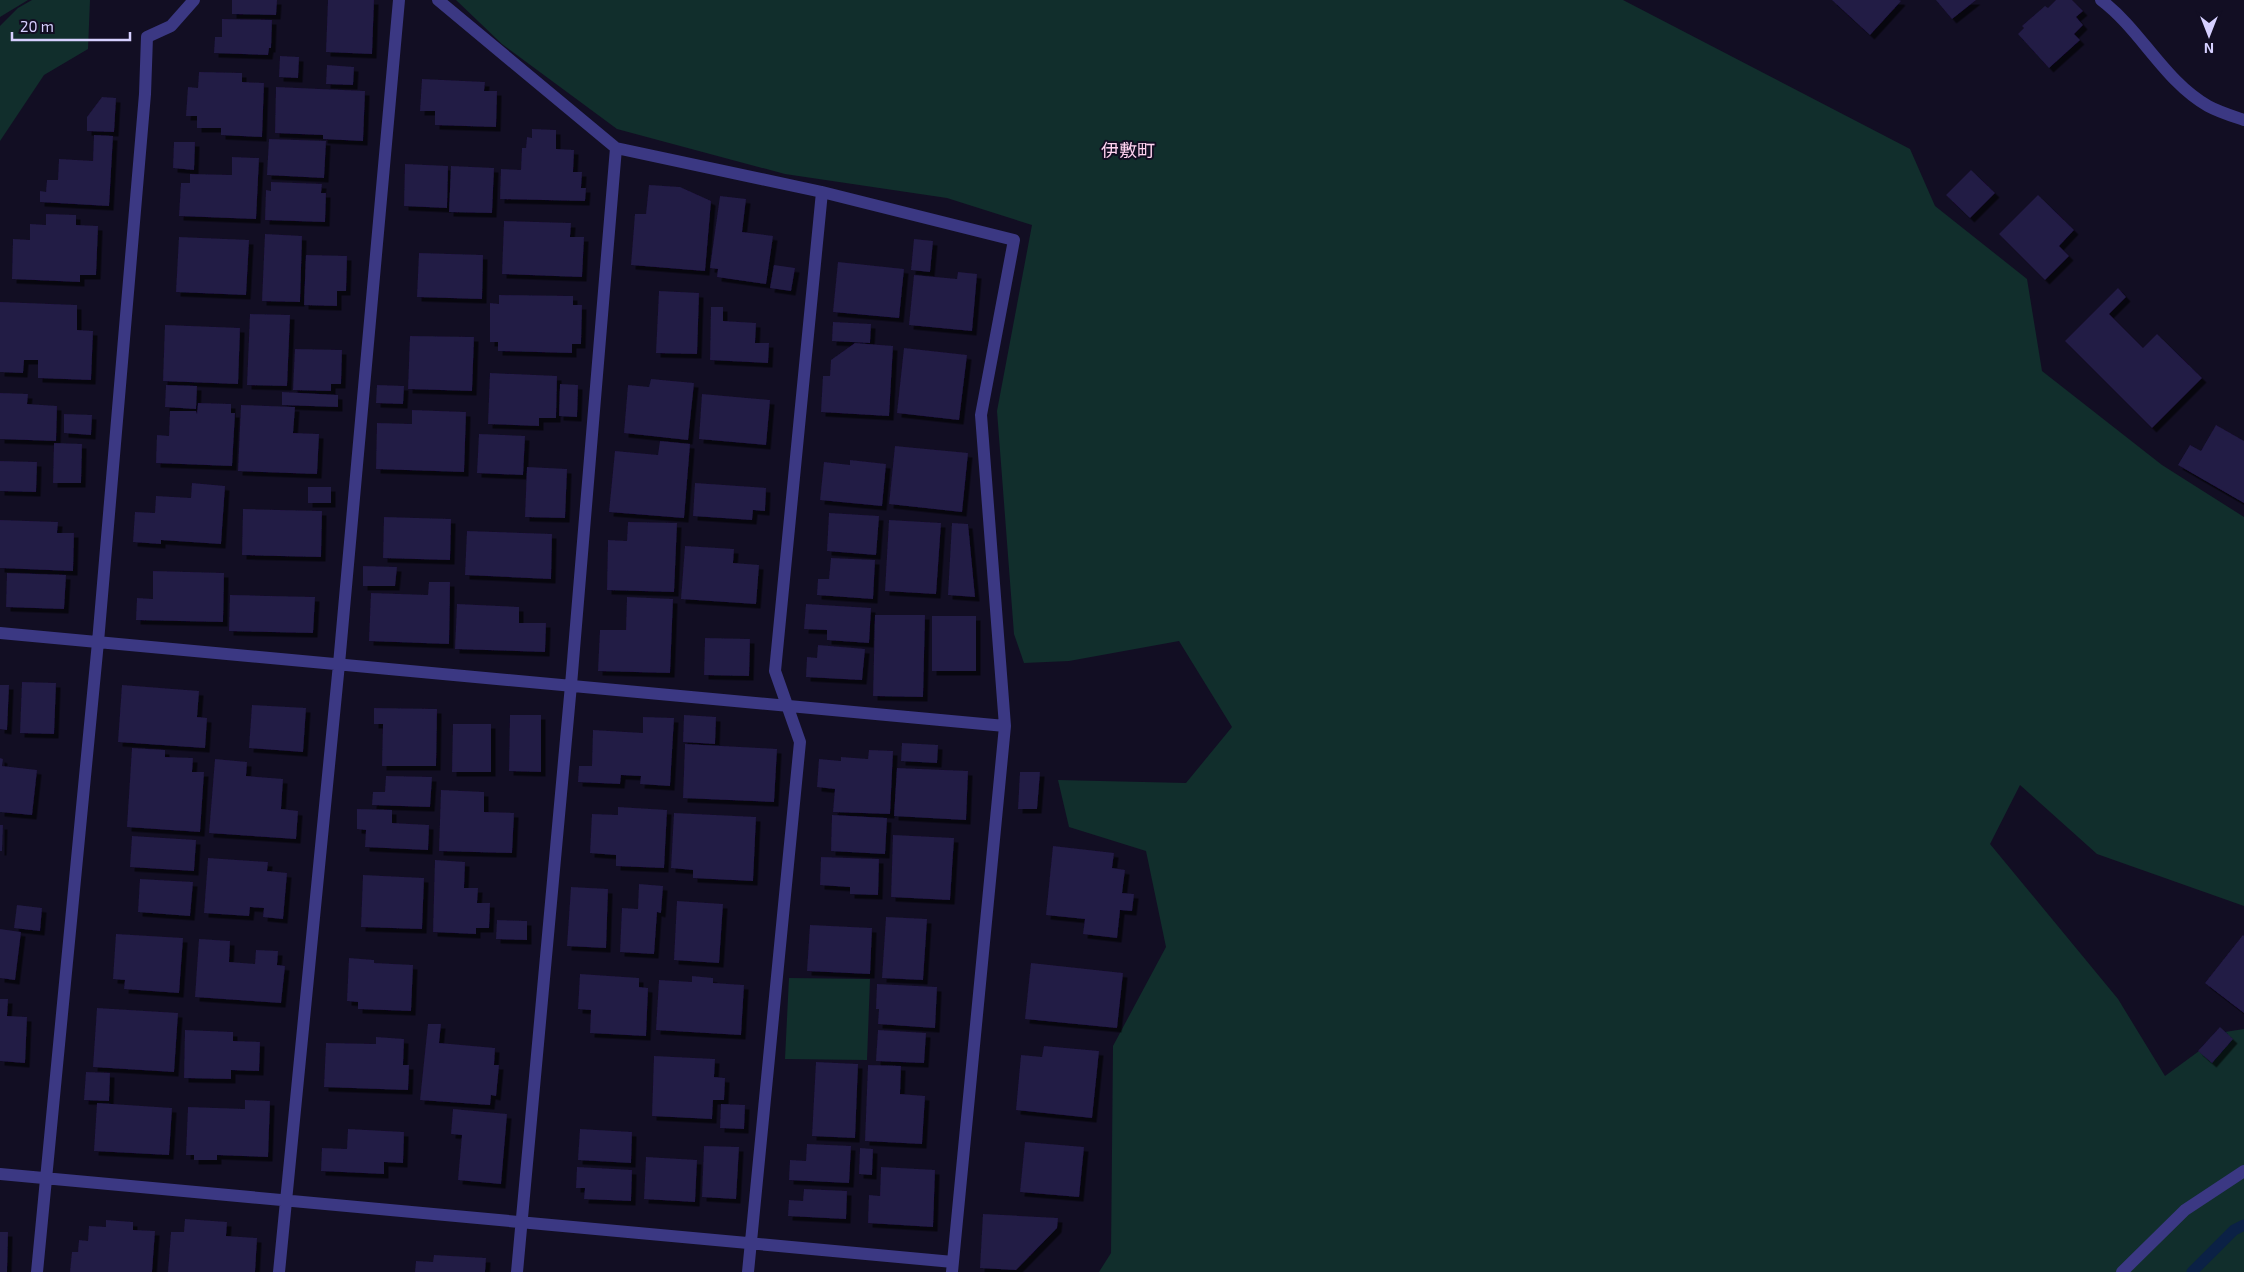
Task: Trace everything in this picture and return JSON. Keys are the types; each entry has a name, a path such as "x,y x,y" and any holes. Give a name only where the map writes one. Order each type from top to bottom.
{"street":[{"path":"37,1272 98,642 145,104 147,37 172,26 194,0"},
{"path":"279,1272 339,664 399,0"},
{"path":"0,1174 751,1243 953,1267 1005,726 982,415 1014,240 822,192 616,148 438,0"},
{"path":"2101,0 2116,11 2175,80 2208,106 2244,120"},
{"path":"517,1272 571,686 616,148"},
{"path":"748,1272 800,742 775,671 822,192"},
{"path":"0,633 1005,726"},
{"path":"2122,1272 2185,1210 2244,1171"}],"green space":[{"path":"0,0 28,0 0,17"},
{"path":"32,0 90,0 88,49 44,75 0,141 0,26 18,8"},
{"path":"456,0 1623,0 1910,149 1935,206 2027,279 2042,371 2162,465 2244,517 2244,906 2097,854 2020,785 1990,844 2118,999 2165,1076 2225,1032 2244,1029 2244,1272 1099,1272 1111,1253 1113,1046 1166,947 1146,851 1069,827 1058,780 1186,783 1232,727 1179,641 1069,661 1024,663 1014,634 997,411 1032,225 947,198 785,174 617,129 502,44"},
{"path":"789,978 870,979 867,1060 785,1059"}],"building":[{"path":"232,0 277,0 276,15 232,14"},
{"path":"328,0 374,0 372,54 326,52"},
{"path":"1832,0 1899,0 1901,1 1870,35"},
{"path":"1936,0 1976,0 1952,19"},
{"path":"2056,0 2072,0 2083,11 2076,17 2083,25 2074,34 2080,40 2049,68 2018,34 2024,28 2022,26 2045,6 2048,8"},
{"path":"222,19 272,20 271,48 269,48 268,55 214,53 215,37 222,37"},
{"path":"280,56 299,57 298,78 279,77"},
{"path":"327,65 354,67 353,85 326,84"},
{"path":"199,72 242,73 242,82 264,83 262,137 221,135 221,128 197,128 197,116 186,116 188,87 198,88"},
{"path":"422,79 485,82 484,91 497,91 496,127 435,125 435,111 420,111"},
{"path":"276,87 365,91 363,141 323,139 323,135 275,133"},
{"path":"102,97 116,98 114,132 87,131 87,117"},
{"path":"532,129 556,130 556,149 574,150 573,172 582,172 581,188 586,188 585,201 500,199 501,169 521,170 522,148 526,148 527,137 532,138"},
{"path":"94,135 113,136 109,206 40,202 40,191 46,192 47,180 58,180 59,159 93,161"},
{"path":"269,139 326,141 324,178 267,175"},
{"path":"174,142 195,142 194,170 173,168"},
{"path":"232,157 259,158 256,219 179,216 181,183 190,183 190,174 232,175"},
{"path":"405,164 448,166 447,208 404,206"},
{"path":"451,166 494,168 492,213 449,212"},
{"path":"1971,170 1995,193 1970,218 1946,195"},
{"path":"271,182 322,184 321,193 326,193 325,222 265,220 266,190 271,191"},
{"path":"649,185 680,187 711,201 705,271 631,265 635,214 646,214"},
{"path":"2038,195 2074,230 2059,246 2069,256 2045,280 1999,234"},
{"path":"720,196 746,199 742,232 773,236 766,284 717,277 718,269 710,268"},
{"path":"46,214 76,215 76,225 98,226 96,275 80,275 80,282 12,279 13,239 30,240 30,224 46,225"},
{"path":"504,221 571,223 570,237 584,237 582,277 502,274"},
{"path":"265,234 302,236 300,302 262,301"},
{"path":"179,237 249,240 246,295 176,292"},
{"path":"914,239 933,241 930,272 911,270"},
{"path":"419,253 483,255 482,299 417,297"},
{"path":"306,255 347,256 346,291 337,291 337,306 304,305"},
{"path":"838,262 904,269 899,318 833,312"},
{"path":"774,265 795,268 791,291 770,288"},
{"path":"958,272 977,274 972,331 909,325 914,275 957,279"},
{"path":"2118,288 2126,297 2109,314 2143,348 2157,334 2202,378 2152,428 2065,341"},
{"path":"659,291 699,293 697,354 656,353"},
{"path":"499,295 573,296 573,305 582,305 581,344 572,344 572,353 498,351 498,342 490,342 490,303 499,304"},
{"path":"0,302 77,305 77,330 93,331 91,380 38,378 38,360 24,360 23,373 0,372"},
{"path":"711,307 723,307 723,321 756,323 755,343 769,343 768,363 710,360"},
{"path":"250,314 290,315 287,386 247,385"},
{"path":"833,322 871,324 870,343 832,341"},
{"path":"165,325 240,328 238,384 163,381"},
{"path":"410,336 474,337 472,391 408,389"},
{"path":"855,343 893,346 889,416 821,412 823,376 830,376 831,360"},
{"path":"904,348 967,355 959,420 897,413"},
{"path":"295,349 342,350 341,384 331,384 331,391 293,390"},
{"path":"490,373 557,376 556,418 539,418 539,426 488,424"},
{"path":"651,379 694,383 688,440 624,433 628,385 649,387"},
{"path":"560,384 578,385 577,417 559,416"},
{"path":"166,385 197,386 196,409 165,407"},
{"path":"377,385 404,386 403,404 376,403"},
{"path":"282,392 338,395 338,407 282,405"},
{"path":"0,393 28,394 27,404 57,406 56,441 0,439"},
{"path":"702,394 770,400 766,445 699,439"},
{"path":"198,403 231,404 231,413 235,413 232,466 156,463 157,435 169,436 170,411 196,411 197,414"},
{"path":"241,405 295,407 293,433 319,434 317,474 238,471"},
{"path":"412,410 466,412 464,472 376,469 377,423 412,424"},
{"path":"64,414 92,415 91,435 64,433"},
{"path":"2216,425 2244,441 2244,503 2178,465 2190,445 2201,451"},
{"path":"479,434 525,436 523,475 477,473"},
{"path":"660,441 690,444 684,518 609,512 615,451 658,455"},
{"path":"54,443 82,444 81,483 53,483"},
{"path":"895,446 968,453 962,512 889,504"},
{"path":"850,460 886,464 882,506 820,500 824,462 850,465"},
{"path":"0,461 37,462 36,492 0,491"},
{"path":"527,467 567,469 565,518 525,517"},
{"path":"192,483 225,486 221,544 161,540 161,544 133,542 135,512 155,513 156,496 191,498"},
{"path":"695,483 766,488 765,511 753,510 752,520 693,516"},
{"path":"308,487 331,487 331,503 308,503"},
{"path":"243,509 322,511 321,557 242,555"},
{"path":"829,513 879,516 876,555 827,551"},
{"path":"384,517 451,519 450,560 383,558"},
{"path":"0,520 58,522 57,533 74,533 73,571 0,568"},
{"path":"889,520 941,523 936,594 885,591"},
{"path":"628,522 677,523 674,592 607,590 608,540 627,541"},
{"path":"952,523 968,524 975,597 948,595"},
{"path":"467,531 552,534 551,579 465,575"},
{"path":"685,546 734,549 733,563 759,565 756,604 681,599"},
{"path":"831,558 875,560 873,599 817,595 818,579 829,579"},
{"path":"363,566 397,567 395,586 363,586"},
{"path":"153,571 224,573 223,622 136,620 137,598 153,599"},
{"path":"7,573 66,575 64,609 6,607"},
{"path":"429,582 450,582 449,644 369,641 371,593 428,595"},
{"path":"230,595 315,597 313,633 229,631"},
{"path":"627,597 673,599 670,673 598,671 600,630 626,630"},
{"path":"457,604 519,607 519,623 546,623 545,652 455,649"},
{"path":"806,604 871,608 869,643 827,640 827,630 804,629"},
{"path":"875,615 925,615 923,697 873,696"},
{"path":"932,616 976,616 976,671 932,671"},
{"path":"705,638 750,639 749,676 704,675"},
{"path":"818,645 865,649 862,680 806,677 807,657 817,658"},
{"path":"22,682 56,683 54,734 20,733"},
{"path":"0,685 9,685 7,730 0,729"},
{"path":"122,685 199,691 197,717 207,718 205,748 118,742"},
{"path":"252,705 306,708 303,752 249,748"},
{"path":"374,708 437,709 436,766 382,766 383,724 374,724"},
{"path":"510,715 541,715 541,772 509,771"},
{"path":"684,715 716,717 715,744 683,742"},
{"path":"643,717 674,718 670,786 640,784 641,776 621,775 620,784 578,782 579,766 592,766 593,730 643,733"},
{"path":"453,724 491,724 491,772 452,772"},
{"path":"902,743 938,745 937,763 901,761"},
{"path":"685,744 777,749 774,802 683,798"},
{"path":"132,748 165,750 165,757 193,758 192,772 204,772 200,832 127,827"},
{"path":"869,750 893,751 890,814 833,812 835,789 817,787 819,759 841,761 841,757 868,759"},
{"path":"0,758 3,759 2,766 37,770 32,815 0,812"},
{"path":"215,759 247,762 246,776 283,779 281,809 298,811 296,839 209,833"},
{"path":"897,768 968,771 966,820 894,816"},
{"path":"1020,772 1040,772 1037,809 1018,809"},
{"path":"386,776 432,777 430,807 372,805 373,792 385,792"},
{"path":"441,790 484,792 484,812 514,813 512,853 439,851"},
{"path":"618,807 667,810 664,868 616,866 616,855 590,853 592,814 618,815"},
{"path":"357,809 392,810 392,823 429,825 428,850 365,847 366,830 357,829"},
{"path":"674,813 756,817 753,881 693,878 693,870 671,868"},
{"path":"832,815 887,818 885,854 831,851"},
{"path":"0,825 3,825 2,851 0,851"},
{"path":"893,835 954,838 950,900 891,897"},
{"path":"132,836 196,840 194,871 130,867"},
{"path":"1053,846 1114,853 1112,868 1125,870 1122,893 1134,894 1132,911 1120,910 1117,938 1083,934 1085,919 1046,915"},
{"path":"821,857 879,859 878,895 850,894 850,887 820,885"},
{"path":"208,858 268,862 267,871 287,873 283,919 263,917 264,908 250,907 249,916 204,913"},
{"path":"435,860 465,862 464,888 478,888 477,903 490,903 489,928 476,928 476,934 433,932"},
{"path":"363,875 424,878 422,929 361,927"},
{"path":"140,879 193,882 190,916 138,912"},
{"path":"639,884 663,886 661,913 657,912 654,954 620,952 622,908 638,909"},
{"path":"571,887 608,889 606,948 567,946"},
{"path":"677,901 723,904 719,963 674,960"},
{"path":"17,905 42,908 40,931 14,928"},
{"path":"886,917 927,919 923,980 882,978"},
{"path":"497,920 527,921 527,940 496,939"},
{"path":"810,925 872,928 870,974 807,971"},
{"path":"0,929 21,932 15,980 0,978"},
{"path":"116,934 183,938 179,993 124,989 125,980 113,979"},
{"path":"2244,936 2244,1013 2205,983"},
{"path":"199,939 230,941 229,962 255,964 256,950 278,951 277,965 285,966 281,1003 195,997"},
{"path":"349,958 374,960 374,963 413,965 411,1011 358,1009 358,1002 347,1001"},
{"path":"1031,963 1123,973 1117,1028 1025,1019"},
{"path":"580,974 639,978 639,987 648,988 646,1036 590,1033 591,1010 578,1009"},
{"path":"692,976 713,978 713,983 744,985 741,1035 656,1030 659,980 692,982"},
{"path":"877,984 937,987 935,1028 878,1024 879,1009 876,1009"},
{"path":"0,999 8,999 7,1016 27,1017 25,1063 0,1061"},
{"path":"97,1008 178,1013 174,1072 93,1067"},
{"path":"428,1024 441,1024 439,1043 495,1048 494,1065 499,1065 496,1096 491,1095 490,1105 420,1100"},
{"path":"2220,1027 2233,1039 2212,1063 2198,1051"},
{"path":"185,1030 233,1032 233,1041 260,1042 259,1071 231,1070 231,1079 184,1078"},
{"path":"878,1030 926,1033 924,1063 876,1061"},
{"path":"376,1037 404,1039 403,1065 409,1065 408,1090 324,1087 326,1043 376,1044"},
{"path":"1044,1046 1099,1051 1092,1118 1016,1110 1021,1055 1042,1057"},
{"path":"654,1056 715,1059 714,1077 725,1078 724,1100 713,1100 712,1119 652,1116"},
{"path":"816,1062 858,1064 855,1138 812,1136"},
{"path":"868,1065 901,1066 900,1094 925,1096 922,1144 865,1141"},
{"path":"86,1072 110,1073 109,1101 84,1100"},
{"path":"245,1100 270,1101 268,1157 217,1155 217,1160 194,1160 194,1155 186,1155 188,1107 245,1109"},
{"path":"97,1103 172,1108 169,1155 94,1151"},
{"path":"721,1104 745,1105 744,1129 720,1128"},
{"path":"453,1109 507,1114 501,1184 458,1180 462,1135 451,1134"},
{"path":"348,1129 404,1132 403,1163 384,1162 384,1174 321,1171 322,1148 347,1149"},
{"path":"580,1129 632,1132 631,1163 578,1160"},
{"path":"1025,1142 1084,1147 1079,1197 1020,1192"},
{"path":"807,1144 851,1146 849,1183 789,1180 790,1160 806,1161"},
{"path":"704,1146 739,1147 736,1199 702,1197"},
{"path":"860,1148 873,1149 872,1175 859,1174"},
{"path":"646,1157 697,1160 695,1202 644,1199"},
{"path":"577,1167 632,1170 631,1201 584,1199 585,1188 576,1188"},
{"path":"881,1167 935,1170 933,1227 868,1223 869,1195 880,1196"},
{"path":"804,1189 847,1191 846,1219 788,1216 789,1200 803,1201"},
{"path":"983,1214 1058,1218 1057,1228 1016,1270 980,1268"},
{"path":"185,1219 227,1222 226,1236 257,1238 255,1272 168,1272 171,1232 184,1232"},
{"path":"106,1220 133,1222 133,1230 155,1231 152,1272 70,1272 72,1252 78,1252 79,1240 88,1241 89,1226 106,1227"},
{"path":"0,1232 8,1232 7,1272 0,1272"},
{"path":"434,1255 486,1258 485,1272 415,1272 416,1261 433,1262"}],"waterway":[{"path":"2192,1272 2234,1230 2244,1225"}],"district":[{"name":"伊敷町","path":"1128,150"}]}
